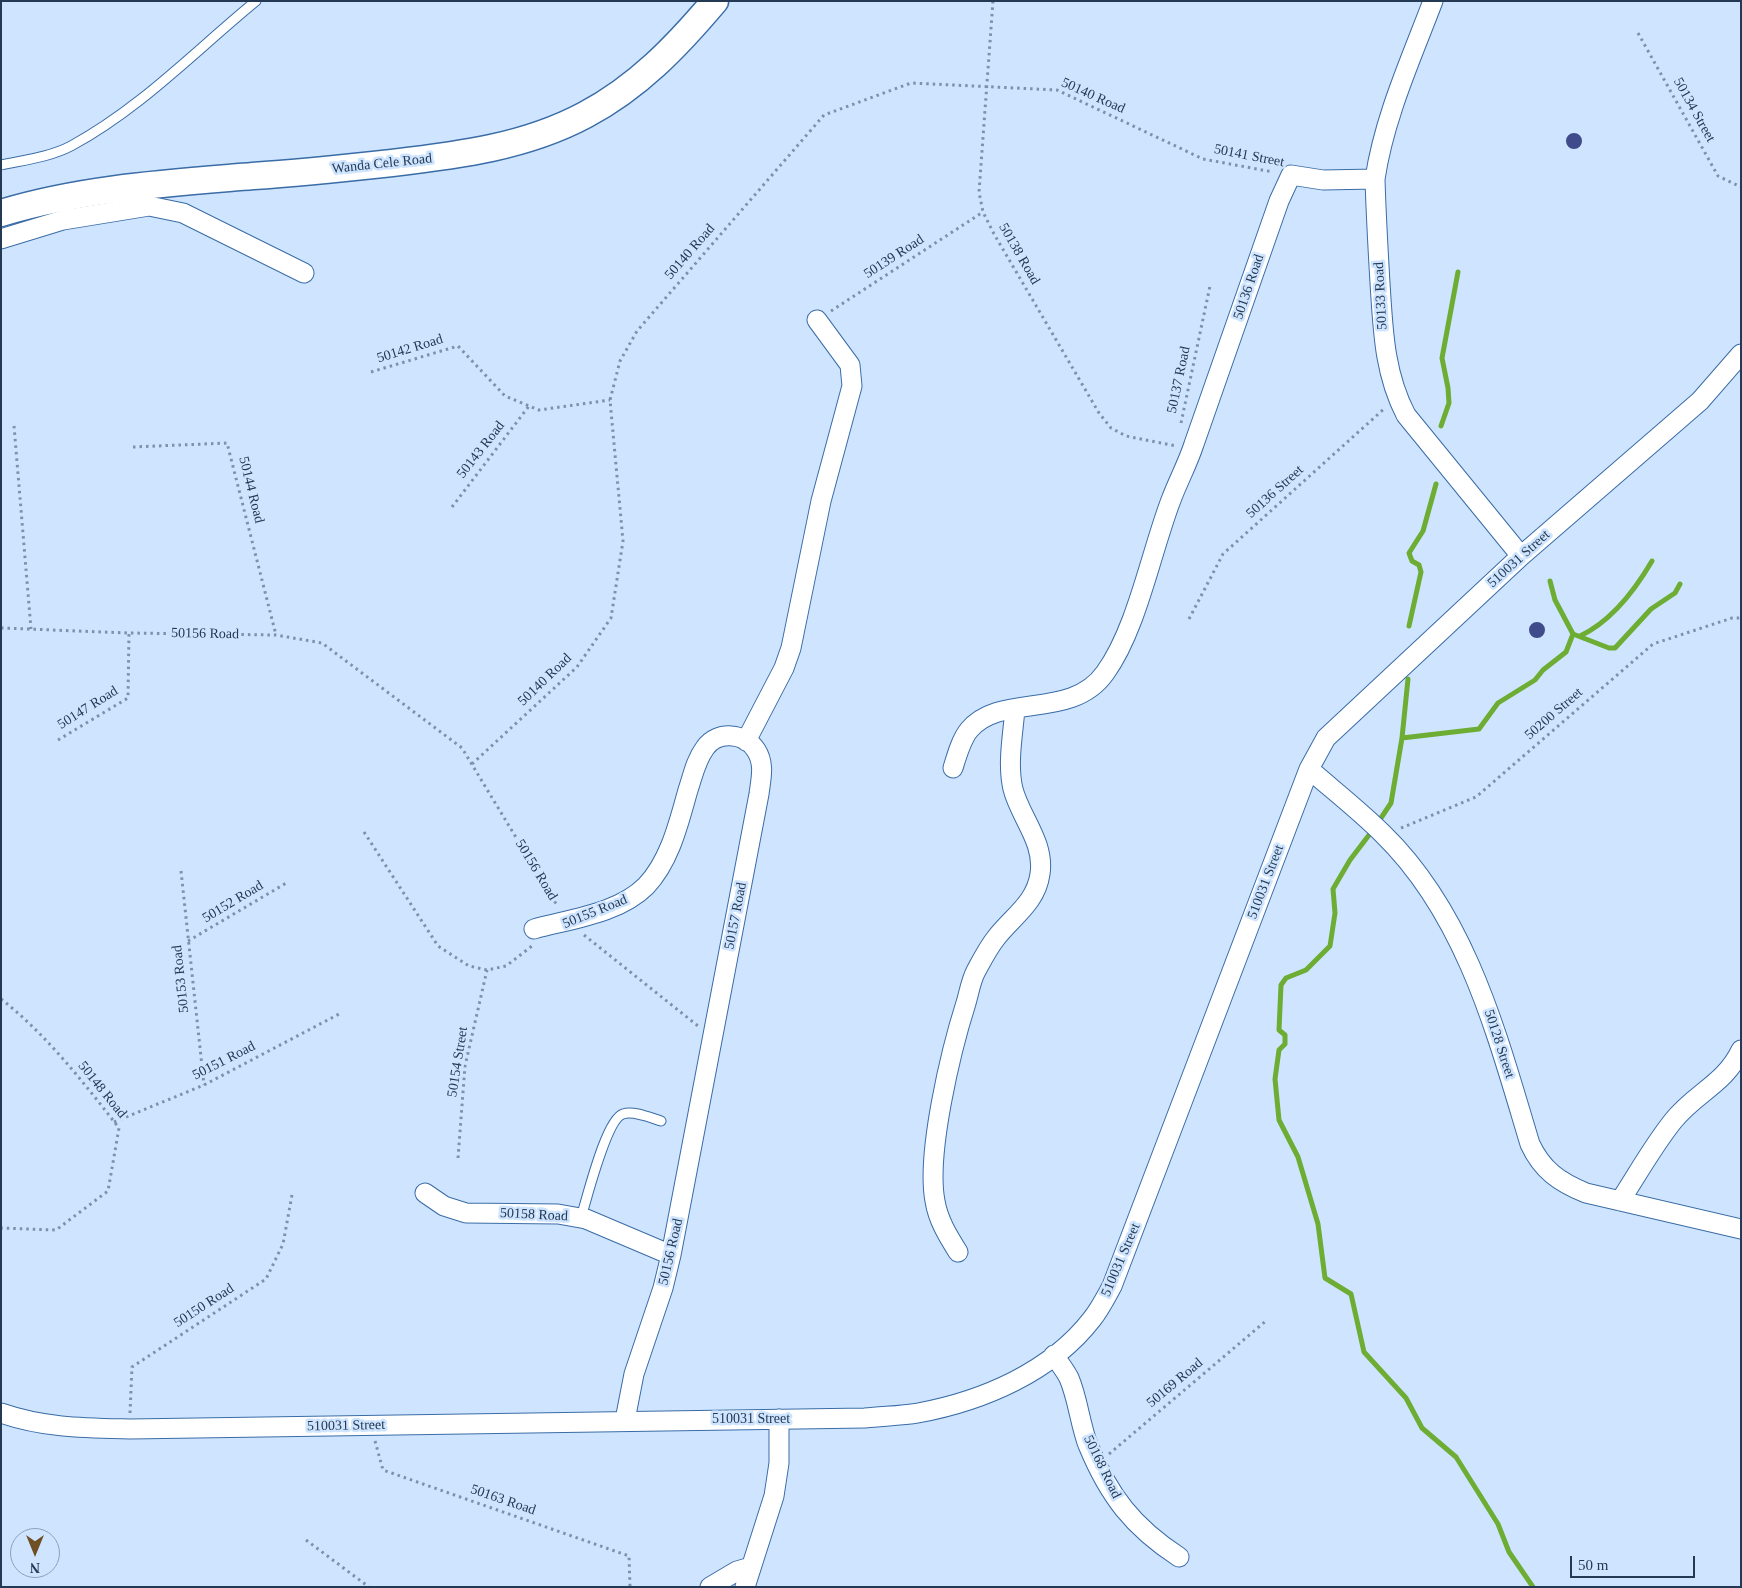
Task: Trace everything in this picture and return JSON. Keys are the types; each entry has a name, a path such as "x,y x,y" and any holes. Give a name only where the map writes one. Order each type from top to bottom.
{"street":[{"name":"Wanda Cele Road","path":"1,213 95,192 159,184 390,163 463,154 515,144 568,123 619,94 659,63 716,1"},
{"name":"50133 Road","path":"1434,1 1388,122 1378,154 1374,179 1383,337 1388,368 1397,398 1416,428 1521,556"},
{"path":"1291,176 1323,180 1374,179"},
{"name":"50136 Road","path":"952,768 963,741 973,726 990,716 1015,709 1040,707 1067,700 1092,686 1104,676 1127,632 1179,478 1194,447 1279,200 1291,176"},
{"path":"1,239 62,220 149,206 184,213 304,273"},
{"path":"746,741 784,668 791,648 821,501 852,386 850,365 817,320"},
{"name":"510031 Street","path":"1,1413 23,1421 61,1428 130,1429 625,1420 865,1418 918,1413 974,1399 1018,1380 1074,1339 1094,1318 1112,1286 1309,769 1326,738 1521,556 1700,400 1741,354"},
{"path":"958,1252 939,1218 933,1186 936,1143 948,1076 961,1019 975,973 995,939 1027,905 1036,889 1040,874 1038,847 1016,800 1012,786 1011,770 1015,709"},
{"name":"50155 Road","path":"535,936 566,920 617,905 644,888 660,868 669,850 696,763 706,745 716,738 731,735 746,741"},
{"name":"50157 Road","path":"713,1038 763,768 760,756 754,746 746,741"},
{"name":"50128 Street","path":"1309,769 1384,835 1421,879 1446,917 1481,988 1530,1144 1537,1159 1546,1170 1569,1186 1620,1202 1741,1229"},
{"name":"50156 Road","path":"625,1420 634,1374 672,1255 713,1038"},
{"path":"1620,1202 1674,1120 1702,1093 1724,1077 1734,1066 1741,1050"},
{"name":"50158 Road","path":"425,1193 444,1206 466,1213 517,1212 558,1214 581,1218 618,1230 672,1255"},
{"name":"50168 Road","path":"1054,1355 1069,1378 1088,1444 1097,1464 1128,1516 1142,1530 1179,1557"},
{"path":"746,1587 774,1496 779,1463 780,1418"},
{"path":"710,1587 737,1571 751,1567"}],"lane":[{"path":"1,165 70,146 109,122 166,81 256,1"},
{"path":"581,1218 600,1156 615,1119 622,1114 629,1113 661,1121"}],"path":[{"name":"50138 Road","path":"994,1 979,192 983,212 1089,396 1112,428 1126,436 1176,446"},
{"name":"50134 Street","path":"1638,33 1718,176 1741,187"},
{"name":"50140 Road","path":"472,764 577,667 611,618 624,541 610,400 620,361 637,331 824,115 911,83 1057,90 1203,159"},
{"name":"50141 Street","path":"1203,159 1291,176"},
{"name":"50139 Road","path":"817,320 983,212"},
{"name":"50137 Road","path":"1180,428 1210,286"},
{"name":"50142 Road","path":"371,372 458,346 505,396 540,410 610,400"},
{"name":"50136 Street","path":"1189,619 1223,554 1397,398"},
{"name":"50143 Road","path":"452,507 529,406"},
{"path":"14,426 31,629"},
{"path":"1178,437 1176,446 1179,478"},
{"name":"50144 Road","path":"133,447 227,443 276,635"},
{"name":"50200 Street","path":"1384,835 1476,797 1653,644 1732,618 1741,618"},
{"name":"50156 Road","path":"1,628 130,633 276,635 322,643 462,748 566,920 713,1038"},
{"name":"50147 Road","path":"58,740 128,698 130,633"},
{"path":"364,832 438,946 469,966 487,970 506,966 535,936"},
{"name":"50153 Road","path":"181,871 204,1085"},
{"name":"50152 Road","path":"188,941 288,882"},
{"name":"50154 Street","path":"458,1158 465,1066 487,970"},
{"name":"50148 Road","path":"1,999 22,1015 119,1128 108,1191 56,1230 1,1228"},
{"name":"50151 Road","path":"114,1122 204,1085 341,1013"},
{"name":"50150 Road","path":"130,1429 132,1367 266,1279 283,1244 292,1195"},
{"name":"50169 Road","path":"1097,1464 1267,1320"},
{"name":"50163 Road","path":"370,1426 383,1470 629,1556 630,1587"},
{"path":"306,1540 369,1587"}],"building":[{"path":"1571,133 1577,133 1582,138 1580,147 1571,149 1566,144 1566,138"},
{"path":"1534,622 1540,622 1545,627 1543,636 1534,638 1529,633 1529,627"}],"waterway":[{"path":"1441,426 1449,403 1442,358 1458,272"},
{"path":"1409,626 1421,572 1419,565 1412,561 1409,553 1423,531 1436,484"},
{"path":"1580,636 1592,630 1622,604 1652,561"},
{"path":"1402,738 1479,729 1498,703 1535,680 1543,670 1566,652 1573,634 1555,600 1550,581"},
{"path":"1573,634 1609,648 1615,648 1651,609 1675,593 1680,584"},
{"path":"1381,818 1391,803 1402,738 1408,679"},
{"path":"1369,835 1350,860 1333,889 1335,913 1330,946 1306,970 1286,978 1281,985 1279,1030 1285,1035 1285,1044 1279,1050 1275,1079 1279,1120 1298,1157 1318,1224 1325,1278 1351,1294 1364,1352 1406,1398 1422,1428 1456,1457 1498,1524 1509,1552 1533,1587"}]}
